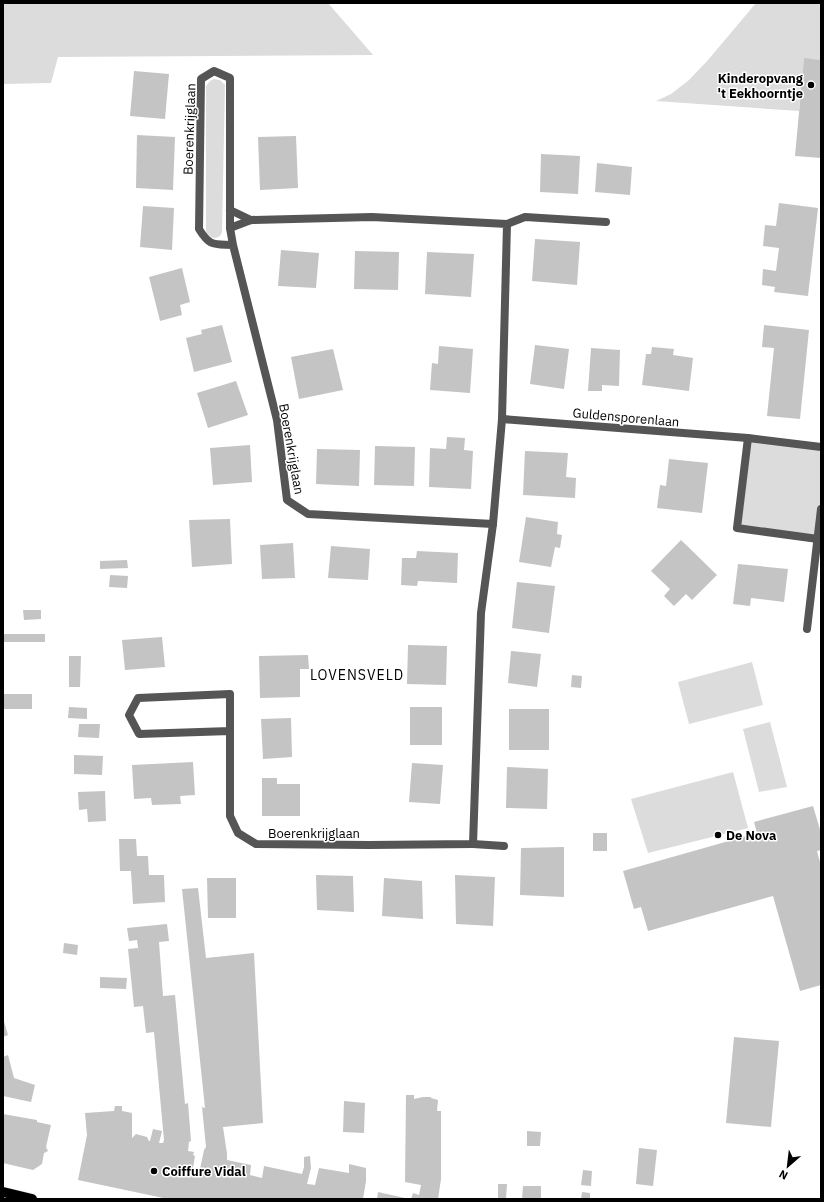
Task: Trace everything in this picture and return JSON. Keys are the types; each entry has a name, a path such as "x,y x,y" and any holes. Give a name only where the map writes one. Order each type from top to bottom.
{"main road":[{"path":"3,1192 32,1199"}],"street":[{"name":"Boerenkrijglaan","path":"233,245 212,244 204,238 199,230 201,79 214,71 230,78 230,228 277,420 287,500 308,514 493,524"},
{"path":"230,210 250,220"},
{"path":"230,228 250,220 372,217 507,224 525,217 606,222"},
{"path":"473,844 481,613 493,524 502,419 507,224"},
{"name":"Guldensporenlaan","path":"502,419 748,438 821,447"},
{"path":"748,438 737,528 818,539"},
{"path":"807,629 821,509"},
{"name":"Boerenkrijglaan","path":"230,731 138,734 129,716 138,698 230,694 230,731 230,816 238,833 256,844 473,844 504,846"}],"shaded area":[{"path":"3,3 328,3 373,55 58,57 51,83 3,84"},
{"path":"756,3 821,3 821,60 804,59 799,111 656,101 671,94 689,80 708,60"},
{"path":"214,79 220,80 225,85 222,232 219,237 216,238 209,236 206,231 206,86"},
{"path":"748,438 821,447 821,509 818,539 737,528"},
{"path":"752,662 763,705 689,724 678,682"},
{"path":"770,722 787,787 759,792 743,729"},
{"path":"733,772 748,828 648,853 631,799"}],"building":[{"name":"Kinderopvang 't Eekhoorntje","path":"804,58 821,60 821,158 795,156"},
{"path":"134,71 169,74 165,119 130,116"},
{"path":"137,135 175,137 173,190 136,188"},
{"path":"296,136 298,188 260,190 258,137"},
{"path":"541,154 580,156 578,194 540,192"},
{"path":"597,163 632,167 630,195 595,192"},
{"path":"779,203 818,208 808,296 774,292 775,287 762,285 763,269 776,271 779,248 763,246 765,225 776,226"},
{"path":"143,206 174,208 172,250 140,247"},
{"path":"535,239 580,242 577,285 532,281"},
{"path":"281,250 319,253 316,288 278,286"},
{"path":"355,251 399,252 398,290 354,289"},
{"path":"427,252 474,254 471,297 425,294"},
{"path":"182,268 190,302 180,305 182,315 160,321 149,277"},
{"path":"222,325 232,362 194,372 186,338 202,334 201,330"},
{"path":"764,325 809,330 800,419 767,416 774,348 762,347"},
{"path":"535,345 569,349 564,389 530,384"},
{"path":"439,346 473,349 470,393 430,390 432,363 438,364"},
{"path":"652,347 674,349 673,355 693,358 689,391 642,385 646,354 651,354"},
{"path":"591,348 620,350 619,386 602,385 602,391 588,391"},
{"path":"333,349 343,390 299,399 291,357"},
{"path":"236,381 248,415 208,428 197,393"},
{"path":"447,437 465,438 464,450 473,451 471,489 429,487 430,448 446,449"},
{"path":"250,445 252,482 213,485 210,448"},
{"path":"375,446 415,447 414,486 374,485"},
{"path":"317,449 360,450 359,486 316,484"},
{"path":"525,451 568,453 566,477 576,478 575,498 523,495"},
{"path":"669,459 708,463 702,513 657,508 660,485 666,486"},
{"path":"526,517 558,522 557,534 562,535 560,548 555,547 551,567 519,562"},
{"path":"230,519 232,564 192,567 189,520"},
{"path":"681,540 717,575 692,600 686,594 674,606 664,596 670,589 651,571"},
{"path":"293,543 295,578 262,579 260,545"},
{"path":"331,546 370,549 368,580 328,578"},
{"path":"417,551 458,553 457,583 418,581 417,586 401,585 402,558 416,558"},
{"path":"127,560 128,568 100,569 100,561"},
{"path":"738,564 788,569 784,602 751,598 750,606 733,604"},
{"path":"110,575 128,576 127,588 109,587"},
{"path":"517,582 555,586 549,633 512,628"},
{"path":"23,610 41,610 41,619 24,620"},
{"path":"3,634 45,634 45,642 3,642"},
{"path":"162,637 165,667 125,670 122,640"},
{"path":"408,645 447,646 446,685 407,684"},
{"path":"511,651 541,654 537,687 508,683"},
{"path":"308,655 309,669 300,669 300,697 260,698 259,656"},
{"path":"69,656 81,656 80,687 69,687"},
{"path":"572,675 582,676 581,688 571,687"},
{"path":"3,694 32,694 32,709 3,709"},
{"path":"69,707 87,708 87,719 68,718"},
{"path":"410,707 442,707 442,745 410,745"},
{"path":"509,709 549,709 549,750 509,750"},
{"path":"291,718 292,757 263,759 261,719"},
{"path":"79,724 100,724 99,738 78,737"},
{"path":"74,755 103,756 102,775 74,774"},
{"path":"193,762 195,795 180,796 181,804 152,805 151,798 134,799 132,765"},
{"path":"412,763 443,765 440,804 409,802"},
{"path":"507,767 548,769 547,809 506,808"},
{"path":"262,778 277,778 277,784 300,784 300,816 262,816"},
{"path":"105,791 106,821 88,822 87,809 79,810 78,792"},
{"path":"813,806 821,833 821,850 817,851 821,866 821,985 800,991 773,896 648,931 641,907 634,909 623,871 757,833 754,822"},
{"path":"593,833 607,833 607,851 593,851"},
{"path":"119,839 136,839 137,856 148,856 149,875 164,875 165,902 133,904 131,871 120,871"},
{"path":"564,847 564,897 520,895 521,848"},
{"path":"316,875 353,876 354,912 317,910"},
{"path":"455,875 495,877 493,926 456,924"},
{"path":"207,878 236,878 236,918 208,918"},
{"path":"384,878 422,881 423,919 382,916"},
{"path":"198,888 206,958 254,953 263,1123 223,1127 227,1160 251,1165 250,1175 262,1178 264,1166 302,1174 304,1157 310,1156 311,1168 307,1184 315,1185 319,1168 349,1173 349,1164 366,1168 366,1181 363,1199 168,1199 78,1180 87,1135 85,1113 114,1111 115,1106 122,1106 122,1111 132,1113 132,1138 136,1134 147,1137 150,1141 153,1129 162,1131 159,1143 163,1143 164,1140 154,1032 146,1033 143,1006 134,1007 128,949 138,948 139,954 137,940 129,941 127,928 167,924 169,941 159,942 163,996 175,995 185,1104 188,1103 191,1141 189,1142 188,1151 194,1152 193,1155 195,1156 193,1168 200,1169 206,1147 202,1107 205,1108 182,889"},
{"path":"64,943 78,945 77,955 63,953"},
{"path":"100,977 127,978 126,989 100,988"},
{"path":"3,1018 8,1035 3,1037"},
{"path":"734,1037 779,1041 771,1127 726,1123"},
{"path":"8,1055 14,1078 35,1085 31,1102 3,1096 3,1057"},
{"path":"406,1095 414,1095 414,1099 431,1097 438,1100 437,1111 441,1111 441,1179 438,1199 411,1199 413,1193 419,1195 421,1185 405,1182"},
{"path":"344,1101 365,1103 364,1133 343,1132"},
{"path":"3,1114 37,1120 37,1122 51,1125 46,1147 48,1151 44,1153 42,1164 33,1170 3,1163"},
{"path":"527,1131 541,1132 540,1146 527,1146"},
{"path":"639,1148 657,1150 653,1186 636,1184"},
{"path":"583,1170 592,1171 591,1186 581,1185"},
{"path":"498,1184 507,1184 506,1199 498,1199"},
{"path":"523,1186 541,1186 541,1199 522,1199"},
{"path":"378,1192 405,1198 405,1199 377,1199"},
{"path":"582,1192 590,1193 590,1199 581,1199"}],"place":[{"name":"Kinderopvang 't Eekhoorntje","path":"811,85"},
{"name":"De Nova","path":"718,835"},
{"name":"Coiffure Vidal","path":"154,1171"}],"district":[{"name":"LOVENSVELD","path":"357,675"}]}
